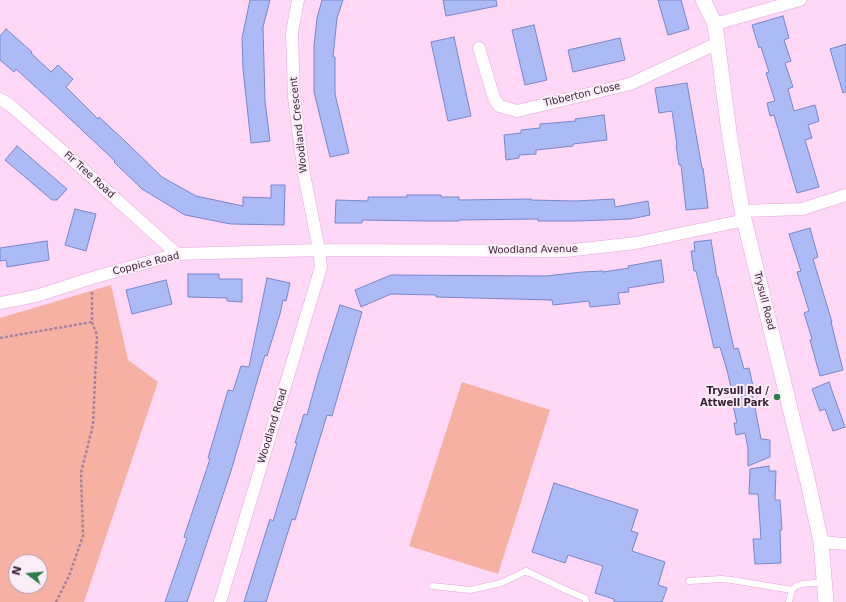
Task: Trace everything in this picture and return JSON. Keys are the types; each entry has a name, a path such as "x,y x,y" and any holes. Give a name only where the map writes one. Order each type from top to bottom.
{"street":[{"name":"Woodland Crescent","path":"298,0 292,32 294,97 304,174 319,250"},
{"name":"Trysull Road","path":"703,0 715,24 729,132 744,216 804,463 821,542 826,602"},
{"path":"715,24 800,0"},
{"name":"Tibberton Close","path":"479,48 494,98 499,106 517,111 630,84 718,42"},
{"name":"Fir Tree Road","path":"0,99 10,105 70,157 177,254"},
{"name":"Woodland Avenue","path":"319,250 565,251 636,243 744,216 802,209 846,195"},
{"name":"Coppice Road","path":"0,303 36,296 92,278 177,254 319,250"},
{"name":"Woodland Road","path":"220,602 321,267 319,250"},
{"path":"821,542 846,544"}],"lane":[{"path":"432,586 470,590 501,583 526,571 568,592 585,598 586,602"},
{"path":"689,581 726,580 792,590"},
{"path":"789,602 792,590 796,586 825,582"}],"path":[{"path":"56,602 69,576 83,536 81,473 93,425 96,335 92,322 92,278"},
{"path":"0,338 92,322"}],"shaded area":[{"path":"111,285 128,360 158,382 84,602 0,602 0,318"},
{"path":"462,382 550,410 498,574 409,546"}],"building":[{"path":"250,0 270,0 263,27 265,101 270,141 251,143 243,69 242,38"},
{"path":"322,0 343,0 337,18 333,57 335,57 335,94 349,153 330,157 314,92 314,46 317,18"},
{"path":"443,0 496,0 497,6 446,16"},
{"path":"658,0 681,0 689,29 668,35"},
{"path":"783,16 789,38 784,40 791,61 785,63 793,87 788,89 794,111 815,105 819,121 808,125 812,138 805,140 819,187 797,193 774,115 770,116 767,103 775,101 766,73 769,72 761,47 759,48 752,25"},
{"path":"534,25 547,80 525,85 512,30"},
{"path":"6,29 32,52 31,53 51,72 58,65 73,79 66,87 98,119 99,117 162,177 196,196 243,206 243,197 271,198 271,185 285,185 284,225 231,224 185,215 142,189 114,162 115,161 16,69 14,72 0,60 0,36"},
{"path":"454,37 471,116 448,121 431,42"},
{"path":"620,38 625,60 573,72 568,50"},
{"path":"846,44 846,92 843,93 830,49"},
{"path":"687,83 703,168 708,208 686,210 681,165 679,165 672,111 659,113 655,88"},
{"path":"604,115 607,140 536,150 536,154 519,155 519,158 506,160 504,135 521,133 521,130 540,128 540,124 576,121 575,119"},
{"path":"17,146 67,189 57,200 52,200 5,160"},
{"path":"407,195 441,195 441,197 459,197 459,200 531,199 575,201 614,199 615,207 648,201 650,215 630,219 579,221 538,221 538,219 459,221 362,220 362,223 335,223 336,200 368,201 368,197 407,197"},
{"path":"75,209 96,214 86,251 65,245"},
{"path":"810,228 818,257 813,259 832,322 843,370 820,376 810,340 812,339 804,313 809,311 797,272 801,271 789,234"},
{"path":"711,240 717,277 734,349 738,348 744,369 749,368 761,439 770,440 770,457 748,466 748,448 745,433 736,435 734,423 737,423 732,401 734,401 727,370 720,347 714,348 696,271 694,271 691,251 695,251 694,242"},
{"path":"47,241 49,260 7,267 6,260 0,261 0,248"},
{"path":"661,260 664,282 628,288 629,292 618,293 620,304 590,307 589,301 553,305 552,300 436,297 436,295 391,294 361,307 355,290 391,275 546,276 582,272 603,272 629,268 628,266"},
{"path":"188,274 219,274 219,279 242,279 242,302 227,301 227,298 188,297"},
{"path":"267,278 290,283 286,301 283,300 267,356 265,355 261,368 231,471 187,602 165,602 187,538 184,537 210,459 208,458 228,390 233,391 241,366 249,367"},
{"path":"166,280 172,304 132,314 126,290"},
{"path":"340,305 362,312 332,416 327,415 295,520 292,519 266,602 244,602 270,519 273,521 297,443 295,443 304,414 307,415"},
{"path":"829,382 845,427 833,431 825,409 820,411 812,389"},
{"path":"769,466 769,471 776,471 775,500 780,500 782,530 780,530 781,563 755,564 753,539 761,539 758,494 749,494 750,469"},
{"path":"554,483 638,510 631,531 638,533 632,551 665,562 658,585 667,588 662,602 614,602 614,599 595,593 603,566 568,555 565,563 532,552"}],"place":[{"name":"Trysull Rd / Attwell Park","path":"777,397"}]}
